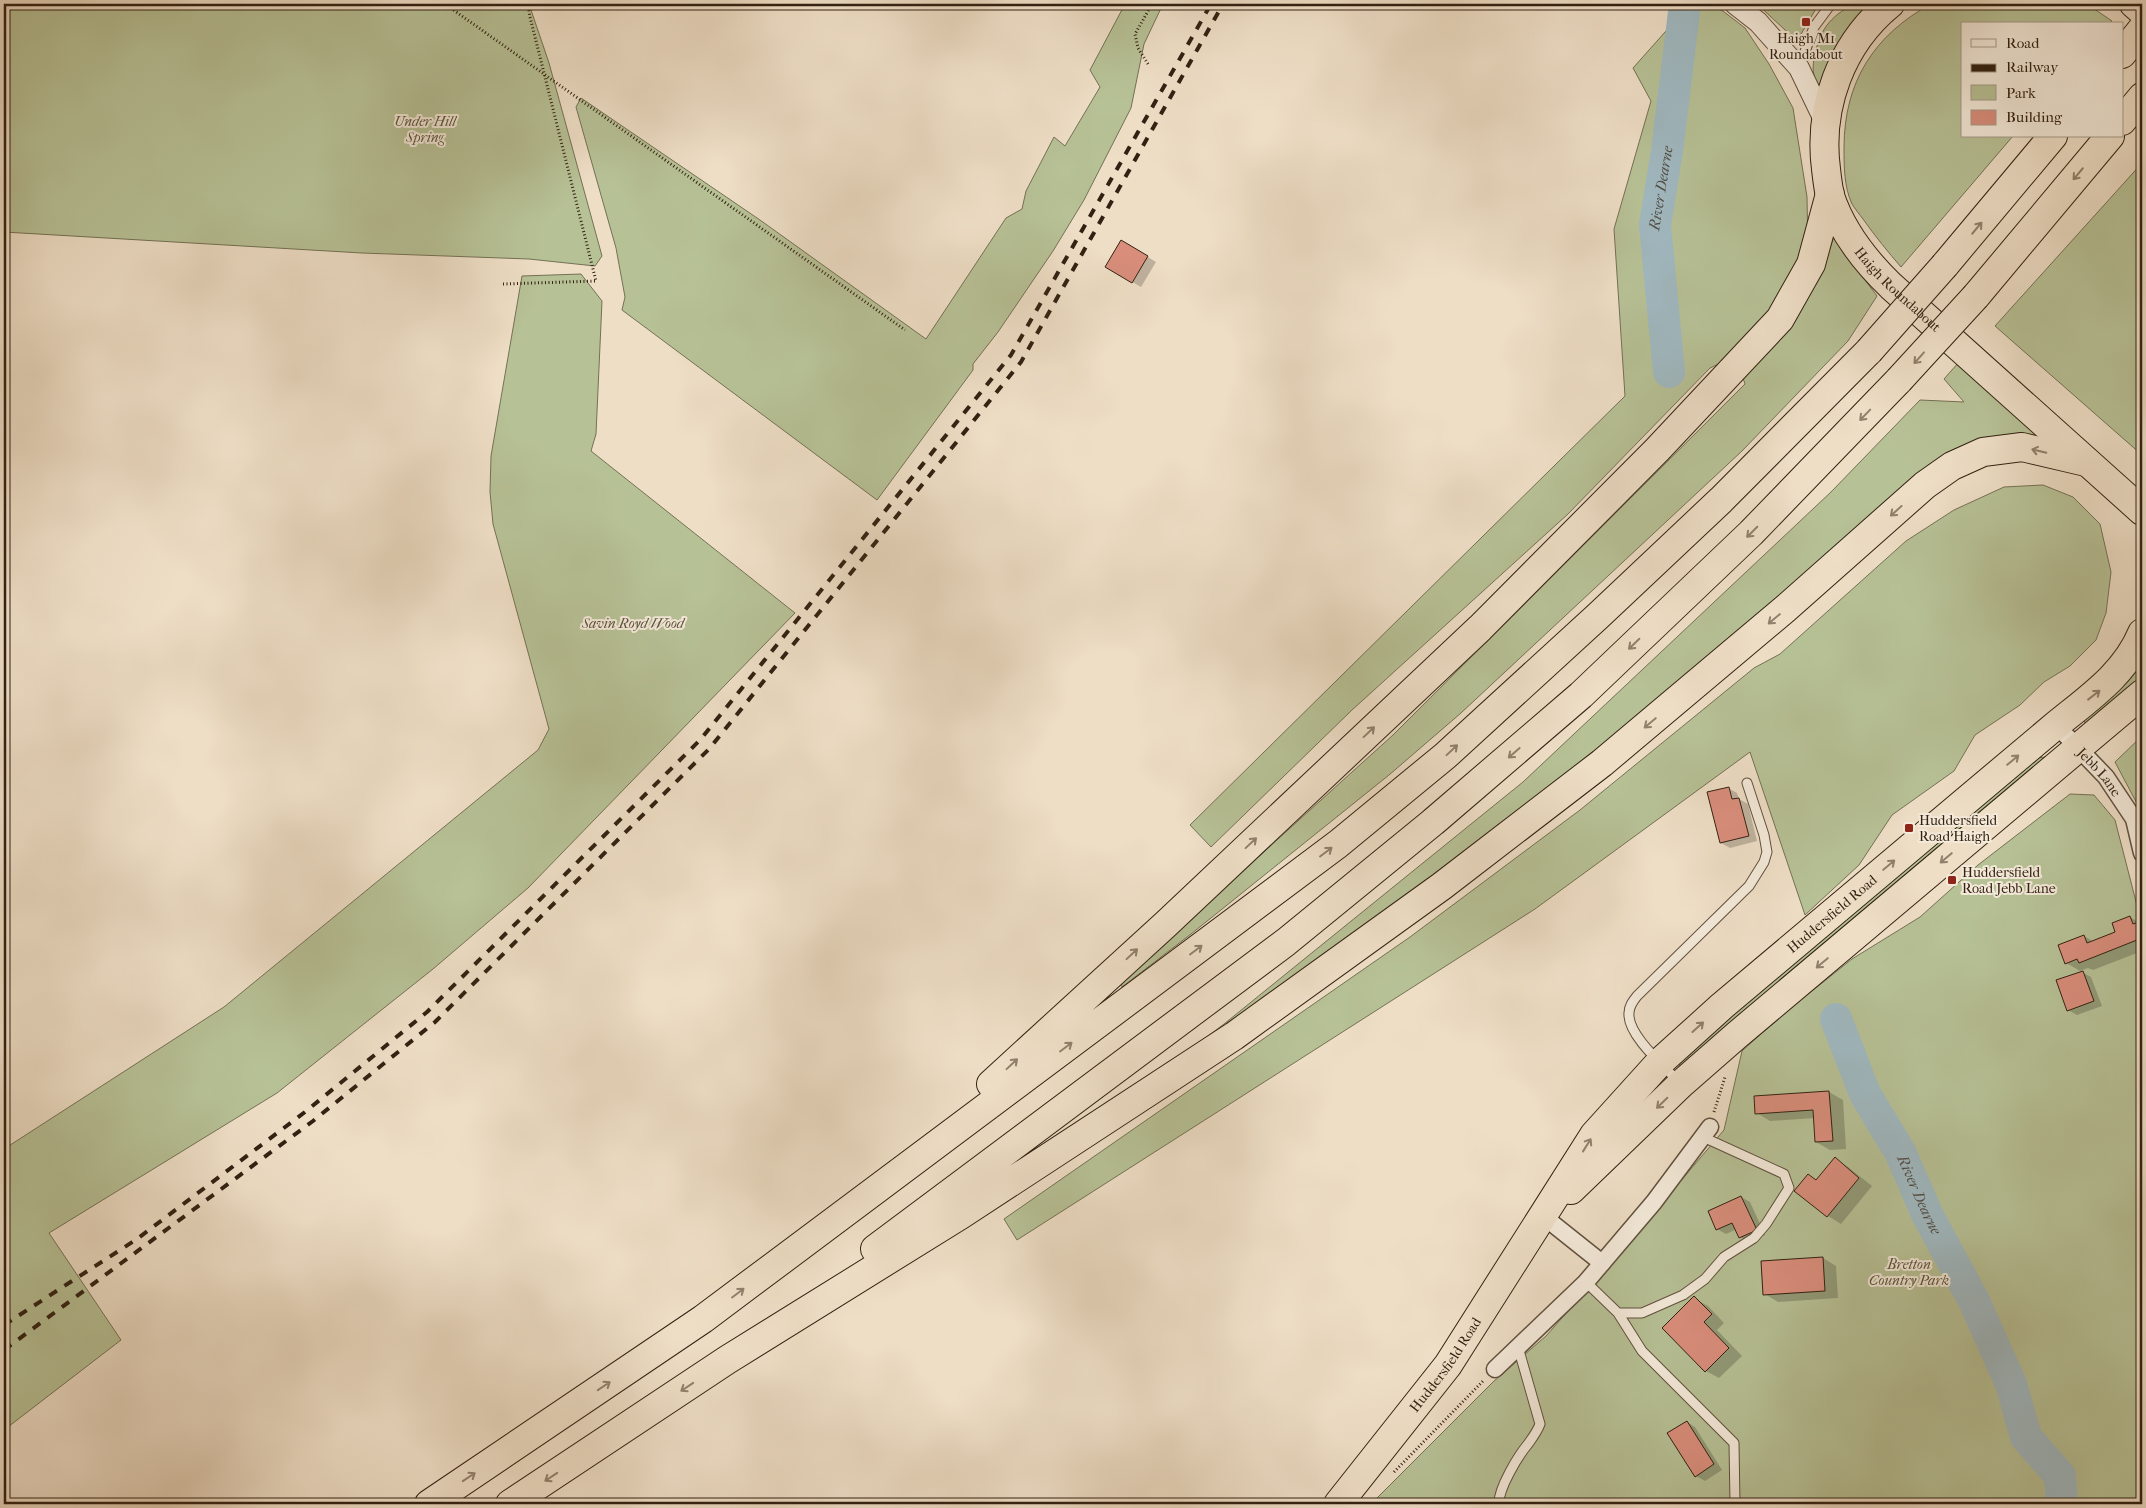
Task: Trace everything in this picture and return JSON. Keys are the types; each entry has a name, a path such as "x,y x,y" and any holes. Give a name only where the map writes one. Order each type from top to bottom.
{"highway":[{"name":"Haigh Roundabout","path":"1890,4 1871,21 1848,52 1837,74 1825,122 1825,159 1830,194 1844,228 1858,251 1871,267 2086,462 2140,516"},
{"path":"2134,4 2142,11"},
{"path":"2124,52 2142,29"},
{"path":"2124,119 2142,97"},
{"path":"429,1504 703,1319 1330,850 1445,756 1721,500 1869,350 1945,265 2051,138"},
{"path":"727,1360 1286,942 1440,816 1581,695 1751,533 1899,380 1976,296 2108,138"},
{"path":"873,1192 1166,924 1466,641 1657,450 1780,319 1811,264 1830,194"},
{"path":"510,1504 727,1360 962,1214 1234,1036 1442,886 1602,763 1785,609 1925,485 1952,466 1984,452 2022,448 2086,462"},
{"name":"Huddersfield Road","path":"1338,1504 1448,1365 1594,1135 1660,1062 1722,1006 2056,725 2109,683 2137,646 2142,632"},
{"name":"Huddersfield Road","path":"1543,1216 1681,1084 2142,694"}],"street":[{"path":"1735,4 1758,22 1799,68 1825,122"},
{"name":"Jebb Lane","path":"2056,725 2106,777 2134,819 2142,853"},
{"path":"1495,1369 1586,1282 1654,1202 1706,1132"},
{"path":"1543,1216 1602,1263"}],"lane":[{"path":"1799,68 1814,27 1831,4"},
{"path":"1681,1084 1632,1029 1630,1008 1637,996 1749,886 1764,862 1767,852 1764,835 1747,783"},
{"path":"1618,1313 1642,1313 1683,1295 1705,1279 1724,1257 1754,1238 1766,1224 1789,1188 1784,1174 1706,1132"},
{"path":"1586,1282 1618,1313 1642,1352 1734,1443 1735,1504"},
{"path":"1499,1504 1501,1490 1527,1445 1537,1433 1540,1424 1518,1347"}],"path":[{"path":"445,4 905,330"},
{"path":"503,284 596,281 528,4"},
{"path":"1148,64 1138,48 1135,34 1152,4"},
{"path":"1706,1132 1726,1072"},
{"path":"1389,1477 1495,1369"}],"green space":[{"name":"Under Hill Spring","path":"4,4 529,4 549,63 602,256 595,266 529,259 362,253 4,232"},
{"path":"1125,4 1163,4 1144,44 1131,108 1084,200 1053,251 998,332 973,364 973,370 877,500 622,310 625,297 616,248 576,107 581,98 760,220 926,339 1006,218 1022,209 1026,191 1054,137 1065,146 1100,87 1090,70"},
{"path":"1690,4 1707,4 1723,11 1745,28 1769,64 1793,108 1807,197 1808,252 1786,293 1727,360 1710,368 1568,514 1352,710 1211,847 1190,825 1625,396 1614,229 1651,101 1633,68"},
{"path":"1757,4 1817,7 1797,41"},
{"path":"1854,4 1873,4 1821,88 1816,81 1813,71 1819,40 1832,20"},
{"path":"1931,4 2087,4 2112,21 1961,22 1961,138 2011,138 1901,267 1852,204 1846,184 1844,148 1845,124 1856,82 1878,46 1893,30"},
{"path":"2142,163 2142,455 1995,326"},
{"path":"1837,228 1853,264 1877,296 1848,341 1742,451 1461,713 1389,775 1122,987 1121,981 1393,735 1745,384 1743,378 1828,254"},
{"name":"Savin Royd Wood","path":"581,274 602,301 596,434 591,451 795,613 528,888 433,969 277,1093 49,1233 121,1340 4,1430 4,1149 224,1007 538,750 549,729 493,524 490,492 491,456 522,276"},
{"path":"1959,362 2044,439 1981,446 1614,742 1352,942 1172,1063 1224,1024 1523,782 1831,492 1920,400 1964,402 1944,379"},
{"path":"2043,485 2073,497 2100,524 2111,572 2106,613 2096,640 2070,666 2044,682 2020,705 1975,735 1954,771 1892,815 1859,865 1805,915 1750,752 1535,909 1017,1240 1004,1219 1410,937 1580,810 1754,668 1780,654 1906,541 1954,510 2004,487"},
{"path":"2142,657 2142,684 2086,726 2084,720"},
{"path":"2142,736 2142,813 2115,762"},
{"path":"2056,755 1681,1068 1678,1060 2039,758"},
{"name":"Bretton Country Park","path":"2070,794 2094,795 2115,820 2142,925 2142,1504 1371,1504 1493,1382 1546,1336 1724,1130 1742,1051 1782,1015 1852,959 1920,917 1978,865"}],"building":[{"path":"1121,240 1148,256 1132,283 1105,267"},
{"path":"1729,787 1732,799 1739,798 1749,836 1720,843 1707,792"},
{"path":"2130,916 2133,924 2142,921 2142,938 2079,963 2077,959 2065,964 2058,945 2084,935 2087,943 2115,932 2112,923"},
{"path":"2083,971 2094,1001 2067,1011 2056,980"},
{"path":"1829,1091 1833,1141 1815,1142 1813,1110 1755,1114 1754,1096"},
{"path":"1835,1157 1859,1178 1827,1217 1794,1191 1808,1174 1816,1180"},
{"path":"1741,1196 1757,1230 1739,1238 1732,1223 1716,1230 1708,1211"},
{"path":"1823,1257 1825,1291 1763,1295 1761,1261"},
{"path":"1694,1296 1712,1314 1704,1322 1729,1348 1705,1372 1662,1328"},
{"path":"1687,1421 1714,1464 1695,1477 1667,1433"}],"waterway":[{"name":"River Dearne","path":"1669,372 1655,225 1667,151 1685,4"},
{"name":"River Dearne","path":"1836,1019 1865,1094 1900,1152 1928,1216 1974,1301 2011,1384 2026,1437 2060,1476 2062,1504"}],"railway":[{"path":"4,1325 137,1239 305,1112 427,1012 700,740 1011,355 1211,4"},
{"path":"4,1350 313,1121 435,1022 709,749 1021,362 1223,4"}],"place":[{"name":"Haigh/M1 Roundabout","path":"1806,22"},
{"name":"Huddersfield Road Haigh","path":"1909,828"},
{"name":"Huddersfield Road Jebb Lane","path":"1952,880"}]}
